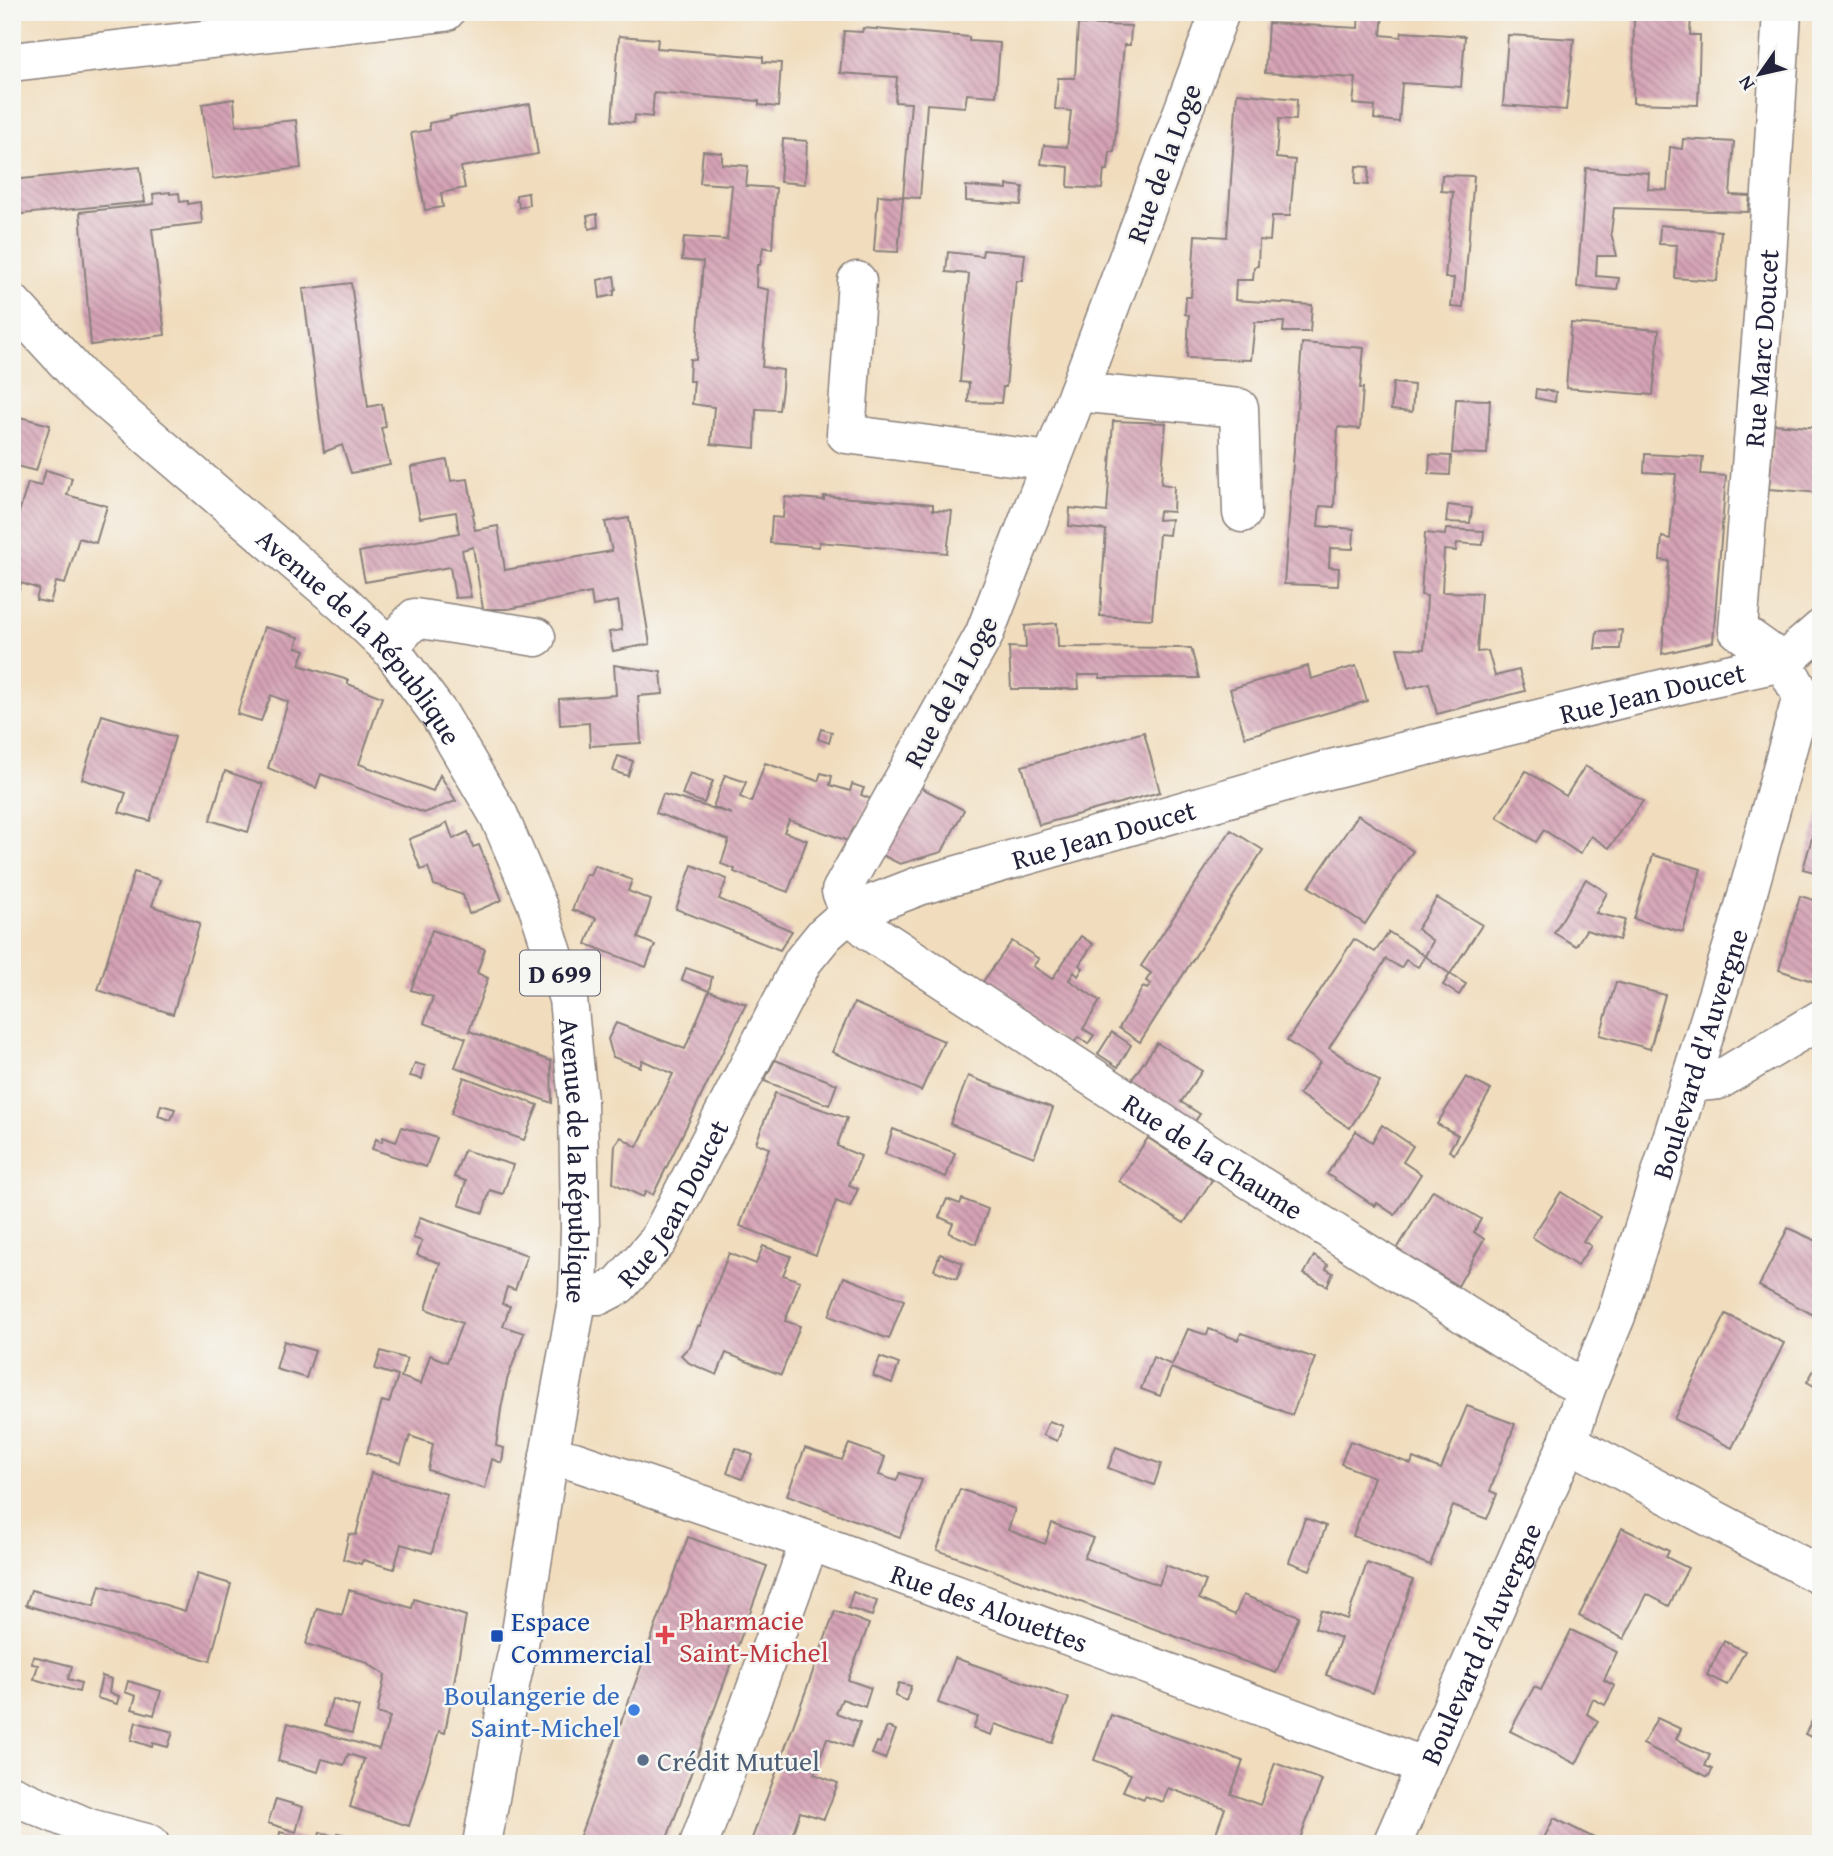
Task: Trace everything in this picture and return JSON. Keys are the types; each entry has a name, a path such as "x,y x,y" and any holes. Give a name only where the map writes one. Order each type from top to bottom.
{"street":[{"path":"12,62 445,12"},
{"name":"Rue de la Loge","path":"849,913 841,891 984,635 1220,12"},
{"name":"Rue Marc Doucet","path":"1782,12 1765,291 1738,630 1783,662"},
{"path":"857,281 846,434 1050,461"},
{"name":"Avenue de la République","path":"12,303 83,380 342,603 388,647 439,714 499,816 538,907 568,999 578,1101 578,1294 519,1645 482,1844"},
{"path":"1078,391 1238,408 1242,513"},
{"path":"388,647 415,618 536,637"},
{"name":"Rue Jean Doucet","path":"578,1294 600,1294 619,1285 658,1241 803,961 825,934 849,913 919,886 1327,770 1783,662 1821,629"},
{"name":"Boulevard d'Auvergne","path":"1392,1844 1568,1442 1586,1388 1616,1316 1737,932 1801,696 1783,662"},
{"name":"Rue de la Chaume","path":"849,913 871,932 1219,1160 1563,1377 1586,1388"},
{"path":"1689,1083 1719,1080 1821,1019"},
{"path":"1568,1442 1821,1576"},
{"name":"Rue des Alouettes","path":"549,1456 574,1461 810,1541 1426,1767"},
{"path":"699,1844 810,1541"},
{"path":"12,1795 89,1828 150,1844"}],"building":[{"path":"1359,12 1383,12 1381,35 1401,37 1402,32 1465,36 1461,87 1402,83 1399,122 1374,119 1375,106 1353,104 1356,78 1265,73 1268,23 1358,28"},
{"path":"1634,12 1691,13 1690,35 1700,35 1698,105 1633,103"},
{"path":"1078,24 1131,26 1130,45 1124,45 1114,152 1110,152 1108,170 1104,170 1102,189 1068,187 1069,167 1041,164 1044,145 1067,147 1071,111 1055,109 1058,78 1075,78"},
{"path":"863,28 969,37 969,41 1000,43 996,96 967,94 965,107 927,104 920,198 903,197 911,103 895,102 897,77 840,73 844,31 862,32"},
{"path":"1508,35 1574,39 1566,110 1503,105"},
{"path":"619,36 658,39 657,48 763,57 763,62 781,63 778,107 759,105 759,101 654,93 652,117 635,115 634,123 612,121"},
{"path":"1237,93 1297,99 1296,120 1279,119 1276,158 1295,160 1290,216 1272,216 1270,241 1259,240 1258,266 1254,267 1253,280 1236,280 1235,300 1312,305 1310,332 1283,332 1284,322 1255,322 1251,360 1187,358 1189,315 1185,314 1186,297 1191,297 1195,235 1227,237"},
{"path":"234,99 236,126 296,120 301,168 213,179 202,104"},
{"path":"530,104 538,154 461,167 465,188 441,193 443,207 425,210 411,133 430,130 429,123 451,119 450,117"},
{"path":"783,139 807,141 805,184 780,182"},
{"path":"1683,139 1734,142 1730,195 1750,196 1748,212 1614,208 1611,233 1617,256 1597,256 1596,276 1619,278 1617,290 1577,287 1586,168 1649,173 1648,189 1667,190 1670,147 1682,149"},
{"path":"703,151 722,153 722,164 748,166 746,186 776,188 772,249 763,247 760,265 757,265 756,287 769,290 762,367 783,370 782,388 779,410 756,409 755,448 711,444 714,407 692,404 694,381 689,381 690,359 696,360 703,262 682,260 684,237 727,240 732,185 700,183"},
{"path":"1356,166 1369,167 1368,185 1355,184"},
{"path":"140,167 145,202 12,215 12,180"},
{"path":"1442,175 1474,176 1463,308 1451,307 1454,278 1445,278 1453,192 1441,191"},
{"path":"1007,185 1023,187 1021,205 966,201 966,186 1007,189"},
{"path":"179,193 180,202 200,202 202,223 152,229 165,335 91,345 80,212 154,204 153,194"},
{"path":"528,193 529,205 519,208 516,195"},
{"path":"878,195 903,197 898,252 874,251"},
{"path":"597,214 598,227 589,229 587,216"},
{"path":"1660,225 1721,231 1717,281 1675,278 1677,245 1659,244"},
{"path":"983,250 1025,254 1022,281 1016,281 1006,387 1003,387 1001,403 968,402 969,383 960,382 969,274 946,272 948,252 982,256"},
{"path":"614,276 614,295 600,298 598,280"},
{"path":"351,283 368,407 382,404 386,427 381,428 390,465 351,473 342,445 324,452 303,289"},
{"path":"1571,323 1659,330 1653,395 1566,388"},
{"path":"1302,343 1364,348 1360,429 1338,427 1334,507 1320,506 1318,526 1354,529 1353,549 1330,548 1329,567 1339,568 1338,586 1284,584"},
{"path":"1393,383 1414,385 1412,412 1391,410"},
{"path":"1536,389 1556,392 1555,402 1535,398"},
{"path":"1456,399 1490,400 1487,454 1452,453"},
{"path":"12,415 50,425 36,471 12,465"},
{"path":"1113,421 1166,423 1161,484 1174,486 1173,512 1159,511 1158,520 1171,519 1169,535 1159,534 1152,619 1100,616 1106,530 1069,526 1070,508 1107,512"},
{"path":"1774,424 1821,428 1821,493 1769,489"},
{"path":"1645,454 1703,457 1701,474 1726,476 1713,642 1662,654 1669,561 1660,560 1662,537 1670,539 1676,474 1644,472"},
{"path":"1430,455 1451,456 1450,475 1429,474"},
{"path":"447,460 451,481 468,479 475,530 498,526 505,570 612,551 605,522 629,518 650,644 613,651 609,632 622,630 618,601 593,606 591,593 508,609 483,609 473,547 462,550 471,597 455,598 450,567 365,582 359,552 459,533 456,512 420,518 413,482 411,467"},
{"path":"46,470 72,478 67,495 107,506 96,543 79,538 65,584 56,582 50,603 36,600 39,589 21,583 19,590 12,588 18,560 12,559 12,535 28,483 41,486"},
{"path":"824,496 933,504 933,510 952,511 947,553 819,542 819,547 770,543 772,517 783,518 785,497 824,500"},
{"path":"1448,505 1472,508 1470,523 1446,522"},
{"path":"1446,529 1484,531 1483,545 1457,543 1456,551 1444,550 1442,592 1481,593 1477,652 1488,651 1495,676 1519,670 1525,691 1437,714 1429,683 1408,689 1397,648 1424,649 1427,596 1421,595 1425,533 1445,535"},
{"path":"1057,623 1058,647 1191,648 1199,678 1100,678 1100,675 1078,675 1079,689 1011,689 1009,647 1026,648 1025,626"},
{"path":"264,627 299,637 296,647 305,650 299,665 348,680 348,684 382,697 359,764 433,791 440,775 456,801 424,813 321,774 316,788 268,768 288,702 271,695 261,721 237,714"},
{"path":"1622,630 1620,649 1595,649 1597,631"},
{"path":"614,665 661,672 663,694 638,696 641,743 590,746 589,723 560,725 559,699 616,695"},
{"path":"1308,666 1311,679 1356,666 1367,701 1245,737 1230,689"},
{"path":"102,715 175,737 150,821 119,812 126,793 82,779"},
{"path":"821,729 832,732 829,743 818,739"},
{"path":"1144,732 1160,792 1039,825 1022,766"},
{"path":"618,756 633,761 628,776 613,771"},
{"path":"765,763 818,781 821,773 832,776 830,785 850,791 852,784 864,788 861,795 871,799 848,841 789,820 784,832 807,840 788,892 734,872 735,869 721,864 729,840 656,813 663,794 732,814 713,807 725,775 746,782 740,797 751,802"},
{"path":"1585,766 1643,801 1609,848 1591,836 1580,854 1544,830 1536,842 1497,817 1526,771 1566,796"},
{"path":"225,771 263,784 248,832 210,820"},
{"path":"690,773 713,781 704,803 682,795"},
{"path":"916,785 964,810 942,852 900,864 876,852"},
{"path":"1821,810 1821,874 1803,869"},
{"path":"1358,815 1413,851 1365,924 1309,887"},
{"path":"447,822 453,839 468,832 473,847 479,845 502,900 469,914 463,895 434,885 428,867 421,870 409,839"},
{"path":"1231,830 1263,850 1140,1042 1119,1028 1143,987 1147,989 1151,984 1146,981 1151,973 1141,966"},
{"path":"1653,855 1701,869 1683,932 1634,919"},
{"path":"594,865 632,880 628,891 651,900 638,938 655,945 646,967 586,944 596,918 572,910 586,874 590,875"},
{"path":"692,865 727,879 719,899 792,931 780,950 676,909"},
{"path":"134,872 160,880 152,906 200,923 173,1014 98,990"},
{"path":"1586,879 1607,893 1596,913 1625,920 1619,940 1586,930 1576,946 1554,933"},
{"path":"1800,896 1821,902 1821,984 1779,970"},
{"path":"1437,898 1482,925 1450,974 1425,956 1433,941 1417,929"},
{"path":"432,930 485,949 477,973 488,978 469,1031 551,1061 552,1103 455,1067 466,1038 424,1023 433,997 411,990"},
{"path":"1389,932 1425,956 1418,967 1406,960 1401,968 1386,959 1329,1048 1380,1082 1350,1128 1299,1094 1320,1062 1287,1041 1354,939 1375,952"},
{"path":"1081,936 1093,944 1079,965 1083,968 1078,976 1074,972 1069,980 1100,1001 1083,1029 1094,1035 1088,1044 1078,1037 1071,1048 979,987 1012,941 1039,959 1033,966 1052,979"},
{"path":"686,968 712,977 709,991 682,980"},
{"path":"1450,974 1466,984 1459,995 1443,985"},
{"path":"1616,982 1665,995 1650,1049 1600,1035"},
{"path":"709,991 746,1004 653,1195 646,1191 643,1197 613,1183 615,1145 621,1137 637,1147 673,1074 642,1060 640,1067 613,1057 608,1039 616,1023 685,1049"},
{"path":"854,1003 944,1041 921,1091 832,1052"},
{"path":"1112,1032 1131,1045 1118,1067 1098,1054"},
{"path":"1157,1043 1202,1071 1181,1102 1200,1114 1191,1127 1128,1085"},
{"path":"775,1060 837,1084 829,1105 764,1081"},
{"path":"415,1063 425,1066 422,1079 410,1076"},
{"path":"968,1076 1053,1108 1034,1157 950,1124"},
{"path":"464,1077 538,1105 524,1140 451,1114"},
{"path":"1466,1077 1491,1090 1454,1154 1449,1151 1458,1135 1437,1124"},
{"path":"775,1093 847,1118 837,1146 861,1156 849,1185 858,1189 850,1207 836,1201 816,1255 740,1226 769,1148 756,1143"},
{"path":"161,1105 175,1109 171,1120 158,1116"},
{"path":"1382,1125 1413,1146 1403,1162 1421,1174 1395,1215 1377,1203 1375,1206 1327,1174 1356,1131 1372,1142"},
{"path":"402,1127 437,1138 426,1167 372,1149 376,1139 382,1142 383,1137 396,1142"},
{"path":"893,1129 955,1153 946,1177 885,1154"},
{"path":"1148,1138 1212,1180 1184,1223 1119,1181"},
{"path":"464,1150 513,1165 503,1194 490,1190 483,1213 459,1205 466,1181 454,1177"},
{"path":"1433,1190 1481,1219 1474,1232 1484,1239 1458,1286 1397,1249"},
{"path":"1561,1192 1600,1217 1583,1241 1591,1246 1577,1266 1532,1237"},
{"path":"947,1199 960,1204 962,1199 988,1209 976,1244 949,1233 953,1223 939,1217"},
{"path":"420,1217 527,1255 515,1290 507,1287 502,1304 510,1306 503,1326 524,1333 507,1380 501,1409 496,1446 504,1448 502,1463 492,1459 485,1489 428,1470 433,1444 410,1436 401,1463 367,1453 382,1401 389,1403 398,1376 375,1369 381,1351 407,1359 401,1377 421,1384 430,1355 447,1362 462,1323 426,1309 440,1263 417,1255 422,1241 413,1238"},
{"path":"1788,1228 1821,1243 1821,1319 1759,1286"},
{"path":"763,1246 791,1256 783,1275 800,1281 785,1321 800,1326 781,1375 726,1353 717,1375 689,1363 681,1355 690,1346 700,1326 729,1253 756,1264"},
{"path":"940,1254 963,1263 957,1279 934,1270"},
{"path":"1314,1256 1328,1265 1326,1269 1333,1273 1327,1286 1304,1274"},
{"path":"844,1277 904,1300 889,1339 829,1316"},
{"path":"1726,1314 1784,1343 1732,1448 1674,1419"},
{"path":"1188,1329 1207,1335 1209,1329 1238,1340 1241,1333 1315,1358 1292,1415 1171,1368 1160,1396 1141,1389 1153,1357 1172,1365"},
{"path":"284,1341 315,1351 306,1378 276,1369"},
{"path":"880,1357 899,1364 892,1383 873,1376"},
{"path":"1821,1358 1821,1390 1807,1382"},
{"path":"1467,1406 1515,1424 1490,1491 1497,1494 1487,1519 1453,1506 1430,1565 1353,1536 1374,1477 1341,1464 1350,1441 1411,1464 1413,1458 1441,1469"},
{"path":"1049,1421 1063,1426 1057,1441 1043,1435"},
{"path":"849,1444 885,1457 879,1475 896,1481 900,1473 922,1480 900,1537 787,1495 805,1448 842,1460"},
{"path":"1116,1447 1161,1464 1154,1485 1108,1468"},
{"path":"736,1448 753,1455 742,1479 727,1473"},
{"path":"371,1473 447,1494 432,1553 401,1544 394,1569 363,1560 361,1564 343,1559 349,1534 356,1535"},
{"path":"960,1489 1015,1509 1008,1530 1045,1544 1052,1523 1093,1538 1084,1558 1159,1585 1166,1565 1206,1581 1199,1599 1235,1615 1243,1595 1299,1616 1276,1673 937,1550"},
{"path":"1305,1518 1326,1526 1310,1570 1289,1562"},
{"path":"1622,1528 1669,1551 1666,1557 1688,1568 1669,1606 1647,1594 1624,1639 1579,1616"},
{"path":"688,1537 767,1566 665,1844 577,1844"},
{"path":"1367,1563 1413,1580 1373,1693 1326,1675 1341,1638 1315,1628 1321,1610 1347,1619"},
{"path":"197,1574 231,1584 210,1661 26,1605 31,1590 94,1606 100,1585 185,1611"},
{"path":"349,1590 412,1608 414,1599 466,1616 445,1733 439,1731 409,1826 350,1807 364,1759 348,1754 344,1765 322,1759 318,1772 278,1761 288,1723 379,1749 390,1717 377,1713 385,1675 364,1661 306,1644 317,1608 342,1615"},
{"path":"853,1592 877,1601 872,1616 848,1608"},
{"path":"835,1611 869,1624 848,1680 871,1688 865,1707 842,1699 836,1713 860,1722 851,1747 827,1738 814,1774 838,1783 824,1819 800,1812 789,1844 750,1844"},
{"path":"1571,1630 1617,1652 1604,1680 1615,1686 1605,1705 1593,1699 1587,1714 1598,1721 1576,1764 1510,1731 1534,1687 1541,1690"},
{"path":"1724,1641 1745,1651 1727,1685 1707,1675"},
{"path":"33,1656 72,1666 68,1679 81,1683 79,1692 34,1679 38,1665 32,1664"},
{"path":"955,1658 1069,1698 1052,1743 995,1724 991,1735 973,1729 978,1717 938,1703"},
{"path":"102,1676 111,1679 109,1693 119,1696 117,1704 97,1698"},
{"path":"128,1681 161,1691 154,1715 132,1709 136,1696 125,1692"},
{"path":"899,1683 911,1686 906,1701 895,1696"},
{"path":"332,1699 359,1707 352,1733 325,1725"},
{"path":"1821,1704 1821,1742 1805,1734"},
{"path":"1111,1715 1243,1761 1231,1794 1260,1805 1275,1763 1322,1780 1298,1844 1212,1844 1225,1808 1168,1788 1163,1802 1145,1796 1144,1799 1123,1791 1131,1774 1094,1760"},
{"path":"1657,1718 1681,1729 1676,1739 1710,1755 1705,1766 1713,1769 1708,1777 1643,1744"},
{"path":"136,1722 173,1732 168,1747 153,1743 152,1747 131,1740"},
{"path":"887,1727 896,1730 885,1759 872,1754"},
{"path":"276,1799 303,1807 296,1832 268,1823"},
{"path":"1554,1818 1606,1844 1541,1844"},
{"path":"280,1832 318,1842 320,1832 355,1838 353,1844 278,1844"}],"place":[{"name":"Pharmacie Saint-Michel","path":"665,1635"},
{"name":"Espace Commercial","path":"497,1636"},
{"name":"Boulangerie de Saint-Michel","path":"634,1710"},
{"name":"Crédit Mutuel","path":"643,1760"}]}
